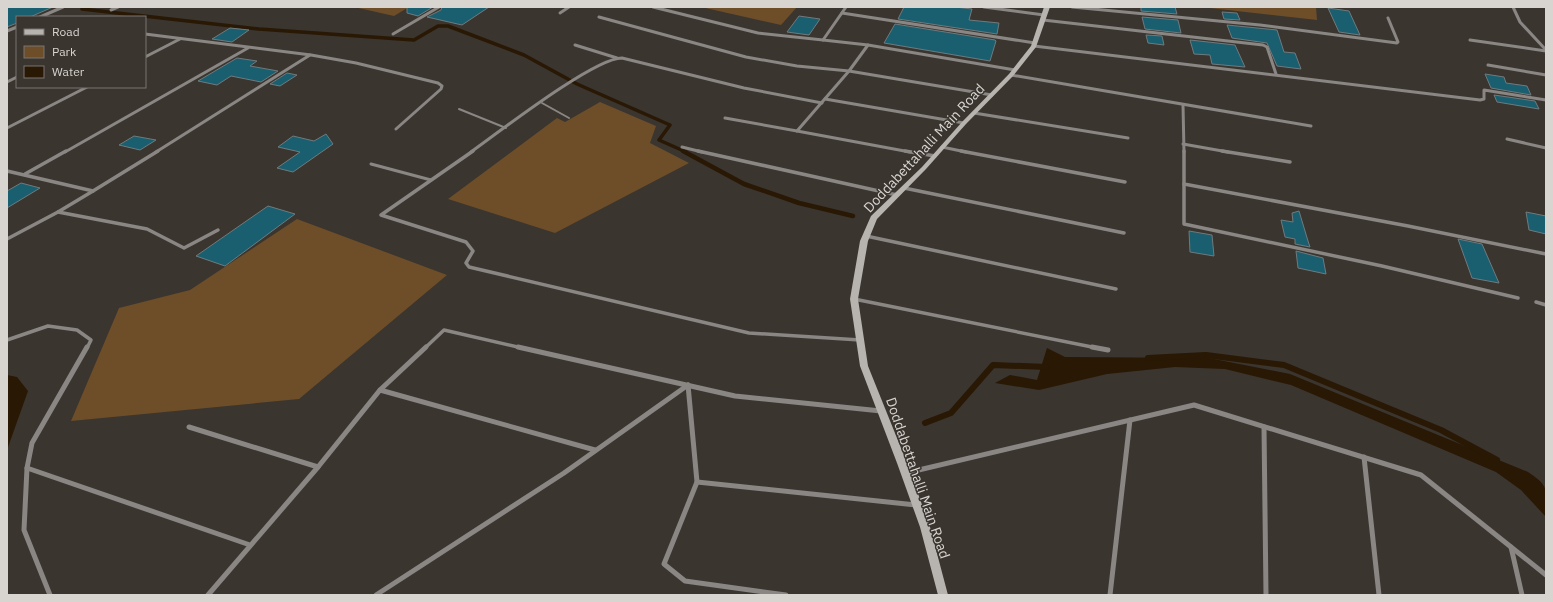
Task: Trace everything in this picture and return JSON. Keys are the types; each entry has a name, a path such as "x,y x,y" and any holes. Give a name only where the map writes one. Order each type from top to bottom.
{"street":[{"path":"42,16 63,7"},
{"path":"111,10 118,7"},
{"path":"393,34 439,7"},
{"path":"560,13 569,7"},
{"path":"653,7 758,33 868,45 1183,105 1311,126"},
{"path":"823,40 846,7"},
{"path":"984,7 1043,18 1266,46 1276,74"},
{"name":"Doddabettahalli Main Road","path":"944,595 917,505 864,366 854,299 866,236 874,218 935,156 964,122 1013,72 1035,45 1047,7"},
{"path":"1072,7 1260,26 1397,43 1398,42 1388,18"},
{"path":"1513,7 1520,22 1546,50"},
{"path":"842,13 1035,45 1480,100 1484,99 1484,90 1546,100"},
{"path":"599,16 746,57 797,66 849,71 992,95"},
{"path":"146,34 311,55 356,63 438,83 442,86 441,89 396,129"},
{"path":"146,56 180,39"},
{"path":"1470,40 1546,50"},
{"path":"575,45 617,58 744,88 822,103"},
{"path":"797,131 849,71 868,45"},
{"path":"24,175 248,48"},
{"path":"7,239 94,191 311,55"},
{"path":"617,58 610,60 574,80 381,215 466,242 474,251 466,263 469,267 749,333 860,340"},
{"path":"1488,65 1546,75"},
{"path":"7,82 16,78"},
{"path":"7,128 85,88"},
{"path":"825,99 964,122"},
{"path":"1183,105 1184,224 1382,266 1518,298"},
{"path":"974,113 1128,138"},
{"path":"725,118 935,156"},
{"path":"1507,139 1546,148"},
{"path":"1183,144 1290,162"},
{"path":"682,147 897,195"},
{"path":"942,147 1125,182"},
{"path":"7,171 94,191"},
{"path":"1184,184 1408,226 1546,254"},
{"path":"904,188 1124,233"},
{"path":"58,212 147,228 184,248 218,230"},
{"path":"866,236 1116,289"},
{"path":"854,299 1108,350"},
{"path":"1536,302 1546,305"},
{"path":"7,340 48,326 77,330 91,340 32,442 27,468 24,530 50,595"},
{"path":"208,595 250,544 318,467 380,390 444,330 735,396 881,411"},
{"path":"376,595 564,473 688,385"},
{"path":"688,385 697,482 664,564 685,581 786,595"},
{"path":"380,390 595,450"},
{"path":"906,474 1194,405 1421,475 1546,575"},
{"path":"1110,595 1130,420"},
{"path":"189,427 318,467"},
{"path":"1264,427 1266,595"},
{"path":"1364,457 1379,595"},
{"path":"27,468 250,544"},
{"path":"697,482 917,505"},
{"path":"1511,547 1522,595"}],"lane":[{"path":"542,102 569,118"},
{"path":"459,109 506,128"},
{"path":"371,164 431,180"}],"green space":[{"path":"354,7 409,7 394,16"},
{"path":"701,7 797,7 781,25"},
{"path":"1201,7 1316,7 1317,20"},
{"path":"600,102 656,126 650,143 689,163 555,233 448,199 557,118 565,122"},
{"path":"297,219 447,275 299,399 71,421 119,308 190,290"}],"water":[{"path":"1047,348 1065,357 1209,358 1290,374 1528,472 1541,482 1546,490 1546,517 1521,490 1496,472 1291,385 1225,369 1175,367 1107,374 1039,390 995,383 1010,375 1037,380"},
{"path":"7,375 17,377 28,391 7,450"}],"building":[{"path":"7,7 53,7 32,16 16,16 16,23 7,27"},
{"path":"407,7 433,7 418,16 407,13"},
{"path":"442,7 489,7 462,25 427,17 441,10"},
{"path":"904,7 955,7 972,9 969,20 999,23 997,34 898,19"},
{"path":"1141,7 1175,7 1177,14 1141,11"},
{"path":"1328,8 1349,11 1360,35 1339,32"},
{"path":"1222,12 1237,13 1240,20 1224,19"},
{"path":"799,16 820,19 809,35 787,32"},
{"path":"1142,17 1178,20 1181,33 1145,29"},
{"path":"895,24 996,41 990,61 884,43"},
{"path":"1227,25 1277,30 1284,52 1295,53 1301,69 1277,66 1267,43 1232,38"},
{"path":"230,28 249,30 232,42 212,39"},
{"path":"1146,35 1162,36 1164,45 1148,43"},
{"path":"1190,40 1235,45 1245,67 1212,64 1210,55 1194,54"},
{"path":"237,58 257,61 250,66 278,71 261,82 231,76 217,85 198,81"},
{"path":"287,73 297,75 280,86 270,84"},
{"path":"1485,74 1504,77 1506,83 1527,86 1531,95 1491,88"},
{"path":"1494,95 1535,101 1539,109 1497,102"},
{"path":"326,134 333,144 293,172 277,168 300,152 278,147 293,136 314,141"},
{"path":"134,136 156,140 140,150 119,145"},
{"path":"21,183 40,188 7,208 7,191"},
{"path":"268,206 295,214 225,266 196,256"},
{"path":"1299,211 1310,247 1295,244 1295,239 1285,237 1281,220 1293,222 1292,213"},
{"path":"1526,212 1546,216 1546,234 1529,230"},
{"path":"1189,231 1212,235 1214,256 1190,252"},
{"path":"1458,239 1482,244 1499,283 1472,278"},
{"path":"1296,251 1323,258 1326,274 1298,268"}],"waterway":[{"path":"82,9 144,16"},
{"path":"146,16 259,29 414,40 438,26 448,26 524,55 577,84 670,125 659,140 686,152"},
{"path":"683,151 744,184 799,203 853,216"},
{"path":"1148,358 1206,355 1284,365 1441,430 1497,460"},
{"path":"925,423 951,413 993,365 1047,367"}]}
